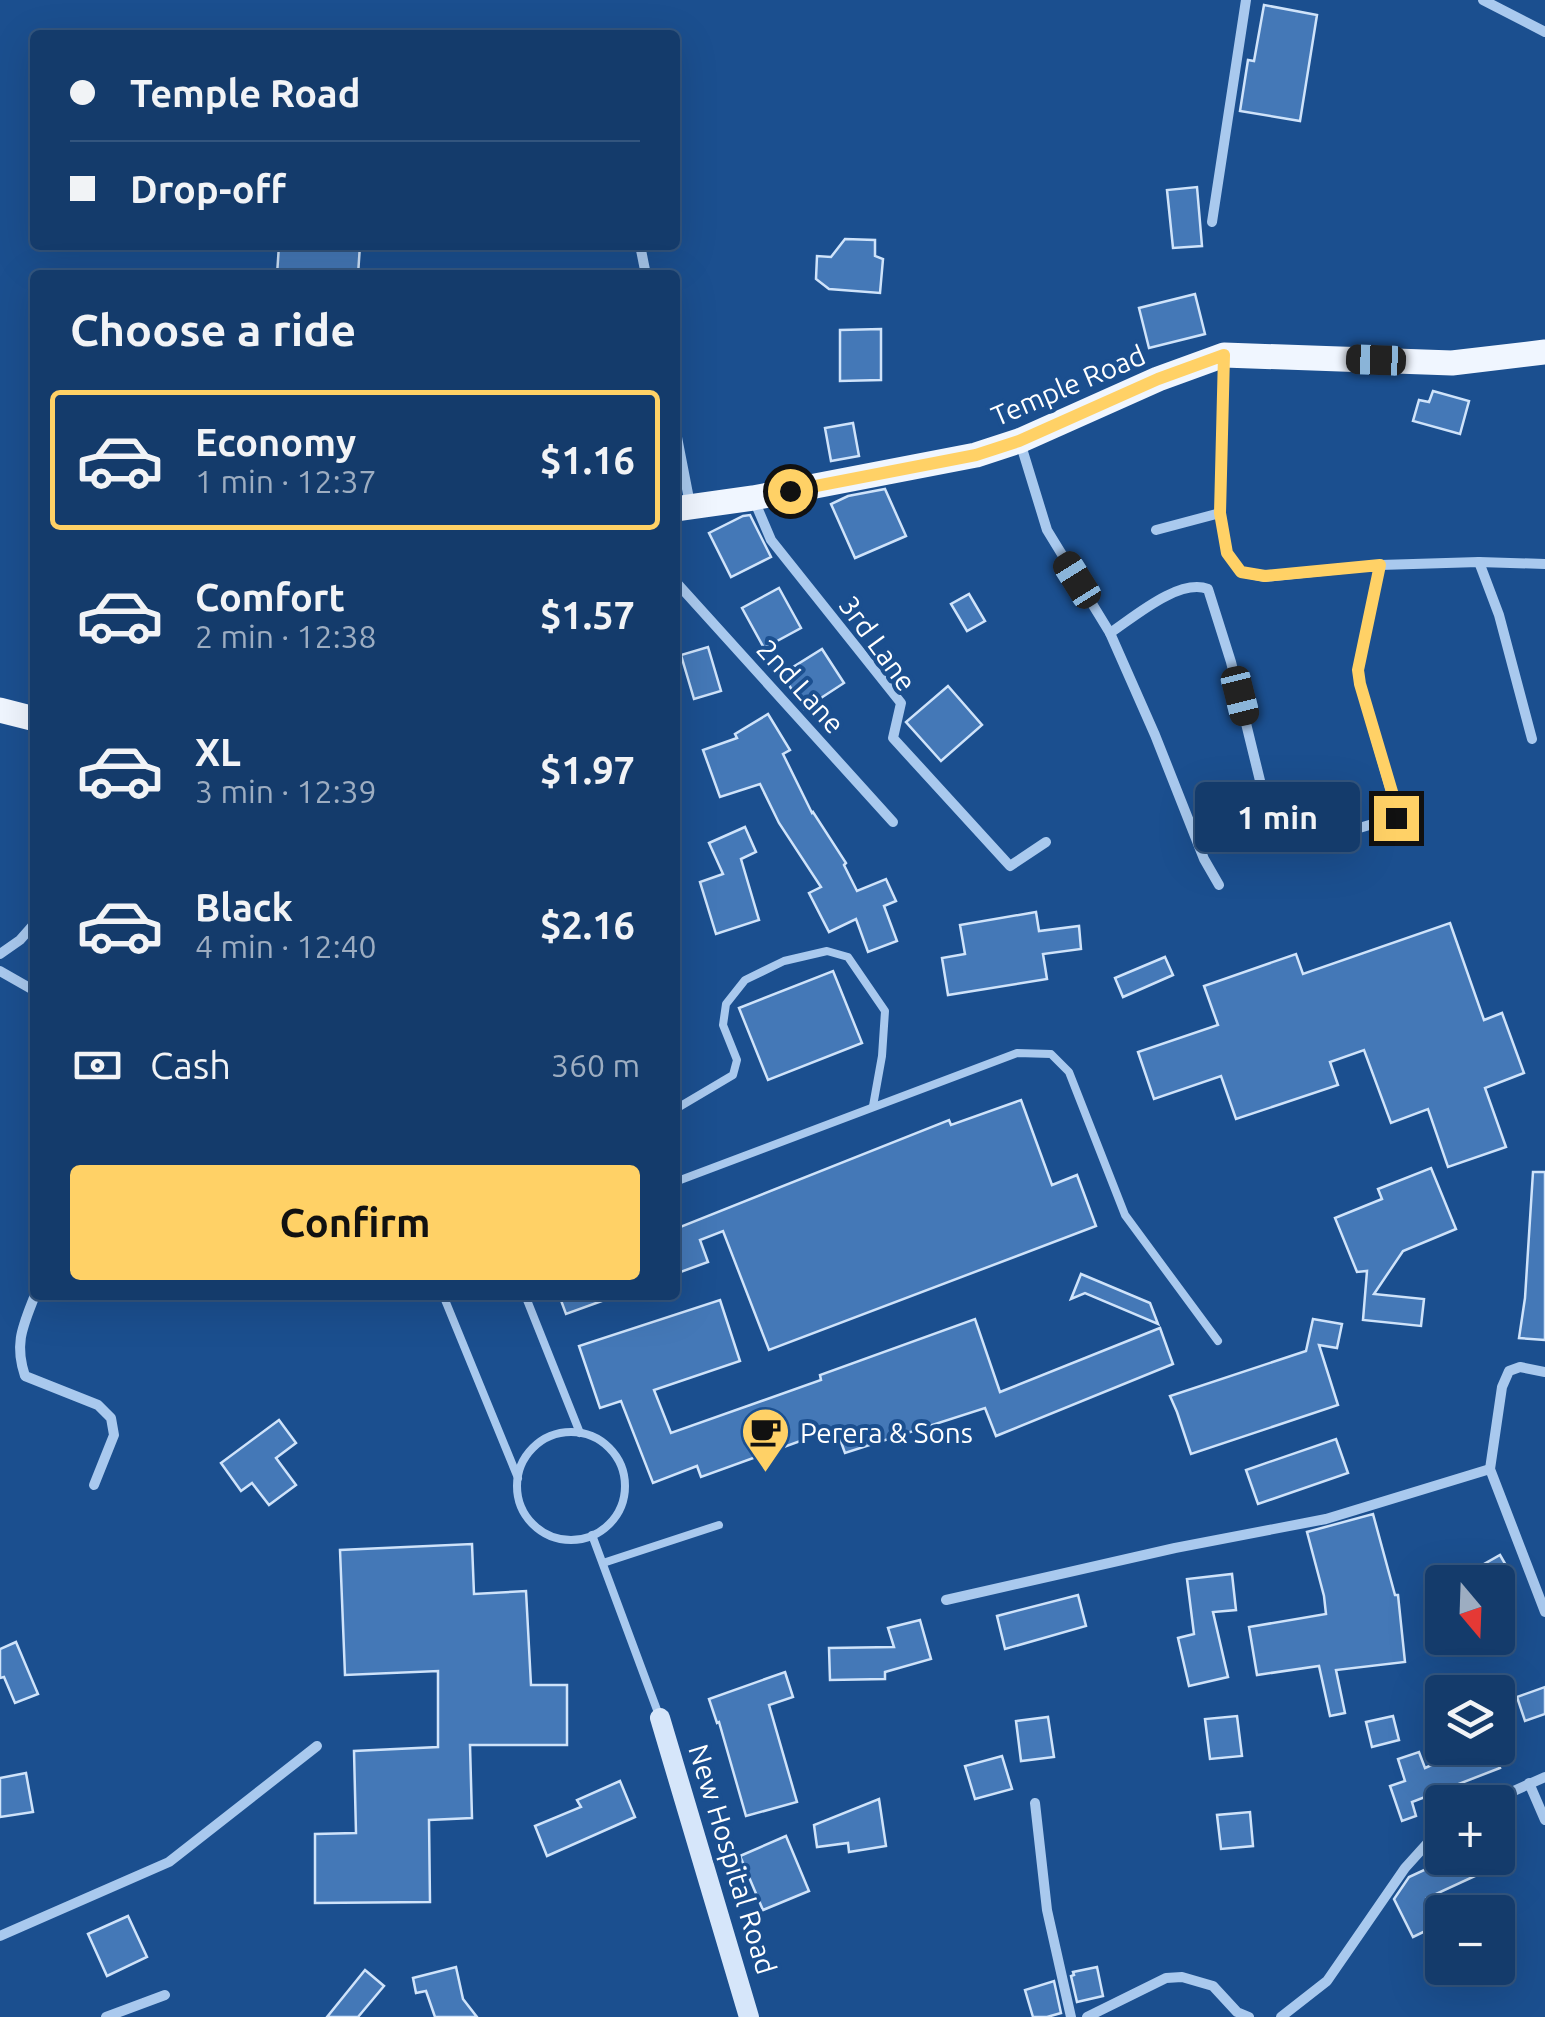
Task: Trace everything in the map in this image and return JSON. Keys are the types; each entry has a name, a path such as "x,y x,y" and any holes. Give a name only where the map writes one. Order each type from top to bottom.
{"main road":[{"name":"Temple Road","path":"683,508 976,455 1019,441 1158,379 1224,355 1452,363 1545,352"},
{"path":"0,710 30,718"},
{"name":"New Hospital Road","path":"660,1718 749,2017"}],"street":[{"path":"1212,222 1246,0"},
{"path":"1483,0 1545,32"},
{"path":"1224,355 1220,513 1227,553 1241,572 1265,576 1380,565 1545,564"},
{"path":"1019,441 1047,530 1110,632 1204,859 1219,885"},
{"path":"680,478 683,508"},
{"name":"3rd Lane","path":"754,498 770,540 901,703 893,738 1010,866 1046,842"},
{"path":"1156,530 1220,513"},
{"path":"1479,562 1499,616 1532,739"},
{"path":"1346,832 1396,818 1398,812 1358,670 1380,565"},
{"path":"1110,632 1168,594 1198,586 1208,589 1231,662 1264,797"},
{"name":"2nd Lane","path":"680,587 893,822"},
{"path":"0,954 30,929"},
{"path":"0,971 30,987"},
{"path":"34,1300 21,1332 18,1356 26,1376 98,1405 111,1418 114,1435 94,1485"},
{"path":"1545,1372 1520,1367 1509,1371 1502,1387 1490,1469 1545,1612"},
{"path":"946,1600 1326,1518 1490,1469"},
{"path":"0,1936 169,1862 316,1746"},
{"path":"1515,1789 1545,1777"},
{"path":"1528,1783 1545,1820"},
{"path":"1035,1803 1047,1910 1071,2017"},
{"path":"1280,2017 1327,1981 1404,1868 1425,1845"},
{"path":"1086,2017 1166,1978 1182,1977 1213,1986 1237,2012 1249,2017"},
{"path":"106,2017 164,1996"}],"lane":[{"path":"680,1107 733,1075 737,1060 724,1025 726,1004 745,980 784,961 828,951 848,958 884,1011 882,1056 873,1106"},
{"path":"680,1180 1017,1053 1050,1054 1069,1072 1125,1214 1218,1341"},
{"path":"446,1300 518,1478"},
{"path":"527,1300 580,1432"},
{"path":"563,1432 580,1432 597,1438 620,1462 624,1496 607,1526 592,1535 560,1538 545,1533 522,1510 518,1478 533,1448 563,1432"},
{"path":"603,1564 719,1525"},
{"path":"592,1535 660,1718"}],"building":[{"path":"1264,5 1317,15 1300,121 1240,111 1248,60 1254,61"},
{"path":"1197,187 1202,246 1173,248 1167,190"},
{"path":"845,239 875,240 875,256 883,259 880,293 829,289 816,279 817,256 831,257"},
{"path":"279,250 360,250 358,270 277,270"},
{"path":"1195,294 1205,334 1149,348 1139,308"},
{"path":"881,329 881,380 840,381 840,330"},
{"path":"1433,391 1469,401 1460,434 1413,421 1419,400 1429,402"},
{"path":"853,423 859,456 831,461 825,428"},
{"path":"885,489 906,536 855,558 831,504 848,496"},
{"path":"750,515 771,557 731,577 709,533"},
{"path":"779,588 801,628 764,648 742,608"},
{"path":"969,594 985,621 967,631 951,604"},
{"path":"708,647 721,691 694,699 681,655"},
{"path":"822,649 844,683 804,709 782,674"},
{"path":"948,686 982,725 941,761 906,722"},
{"path":"768,714 790,750 783,754 812,813 846,863 857,891 886,879 896,901 884,906 897,941 868,952 856,919 829,932 809,893 821,887 779,823 760,784 720,797 703,750 737,738 735,734"},
{"path":"745,827 756,852 741,859 759,920 716,934 700,882 723,874 709,843"},
{"path":"1036,912 1039,931 1079,926 1081,949 1043,954 1047,979 948,995 942,958 965,954 960,925"},
{"path":"1450,923 1484,1020 1502,1013 1524,1073 1485,1088 1506,1147 1448,1167 1428,1109 1391,1123 1364,1050 1330,1062 1338,1085 1236,1119 1221,1076 1154,1099 1138,1052 1218,1025 1204,986 1296,954 1303,974"},
{"path":"1165,957 1173,975 1123,997 1115,978"},
{"path":"833,971 862,1043 768,1080 739,1008"},
{"path":"1021,1100 1052,1185 1077,1175 1096,1226 769,1350 723,1231 700,1240 708,1262 680,1272 680,1227 949,1120 951,1125"},
{"path":"1431,1168 1456,1229 1403,1251 1374,1294 1424,1299 1421,1326 1363,1320 1367,1271 1357,1272 1335,1218 1382,1199 1378,1189"},
{"path":"1533,1172 1545,1172 1545,1340 1519,1338"},
{"path":"1081,1274 1150,1303 1158,1324 1085,1293 1071,1299"},
{"path":"561,1300 605,1300 566,1314"},
{"path":"720,1300 740,1361 654,1390 671,1433 821,1380 820,1375 975,1319 1000,1392 1160,1328 1173,1364 996,1436 985,1408 845,1453 836,1428 701,1477 697,1466 653,1483 621,1401 600,1408 579,1346"},
{"path":"1313,1319 1342,1324 1337,1348 1319,1345 1338,1405 1191,1454 1170,1396 1306,1351"},
{"path":"279,1420 296,1443 276,1458 296,1485 269,1505 252,1483 241,1491 221,1463"},
{"path":"1336,1439 1348,1473 1258,1504 1246,1470"},
{"path":"1373,1514 1398,1595 1405,1662 1336,1670 1345,1713 1330,1716 1319,1666 1257,1675 1249,1627 1326,1614 1307,1532"},
{"path":"472,1544 474,1594 526,1591 531,1685 567,1685 567,1745 470,1745 472,1818 429,1820 430,1902 315,1903 315,1834 356,1833 354,1751 438,1747 438,1671 345,1675 340,1550"},
{"path":"1500,1555 1506,1565 1482,1565"},
{"path":"1232,1574 1236,1610 1213,1612 1228,1677 1189,1686 1178,1638 1194,1634 1187,1579"},
{"path":"1078,1595 1086,1626 1005,1649 997,1616"},
{"path":"920,1620 931,1659 885,1672 885,1679 830,1680 829,1648 894,1647 888,1628"},
{"path":"16,1642 38,1694 15,1703 4,1677 0,1678 0,1649"},
{"path":"785,1672 793,1697 769,1705 797,1802 746,1816 709,1699"},
{"path":"1545,1687 1545,1714 1525,1721 1517,1697"},
{"path":"1237,1716 1242,1756 1210,1759 1205,1719"},
{"path":"1393,1716 1399,1740 1372,1747 1366,1722"},
{"path":"1048,1717 1054,1757 1021,1761 1016,1721"},
{"path":"1419,1752 1425,1768 1500,1768 1456,1785 1425,1785 1425,1797 1412,1802 1416,1816 1402,1821 1390,1786 1405,1781 1398,1759"},
{"path":"1002,1756 1012,1789 975,1799 965,1766"},
{"path":"26,1773 33,1812 0,1817 0,1778"},
{"path":"620,1781 635,1817 547,1856 535,1826 581,1807 577,1800"},
{"path":"879,1799 886,1846 849,1852 848,1843 817,1847 814,1825"},
{"path":"1250,1812 1253,1846 1221,1849 1217,1815"},
{"path":"786,1836 809,1891 763,1910 740,1856"},
{"path":"1425,1870 1425,1875 1477,1875 1434,1895 1425,1895 1425,1931 1413,1937 1394,1899 1409,1877"},
{"path":"128,1916 147,1957 107,1976 88,1934"},
{"path":"456,1967 463,1999 477,2017 435,2017 426,1991 416,1993 413,1978"},
{"path":"1097,1967 1103,1996 1077,2002 1073,1972"},
{"path":"365,1970 384,1986 358,2017 327,2017"},
{"path":"1054,1981 1061,2013 1033,2017 1025,1990"}],"place":[{"name":"Perera & Sons","path":"765,1474"}],"route":[{"path":"790,491 976,455 1019,441 1158,379 1224,355 1220,513 1227,553 1241,572 1265,576 1380,565 1358,670 1398,812 1396,818"}]}
